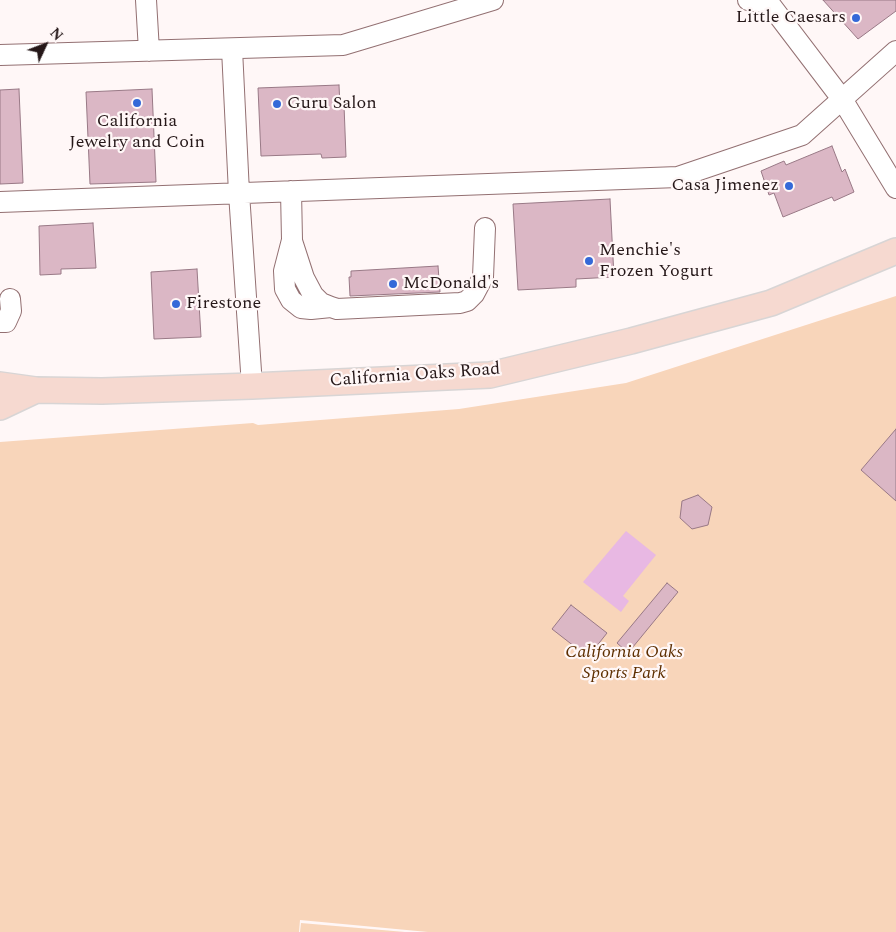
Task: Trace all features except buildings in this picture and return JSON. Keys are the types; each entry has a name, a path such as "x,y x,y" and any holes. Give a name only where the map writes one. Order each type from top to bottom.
{"main road":[{"name":"California Oaks Road","path":"0,385 36,390 102,391 490,375 631,341 771,302 896,251"},
{"name":"California Oaks Road","path":"0,407 36,390"}],"lane":[{"path":"146,0 149,51"},
{"path":"0,55 343,46 493,0"},
{"path":"748,0 769,3 842,99 896,188"},
{"path":"232,48 238,193 252,386"},
{"path":"0,202 678,177 802,135 896,51"},
{"path":"291,191 292,240 284,271 285,289 291,300 301,308 331,307 337,309 460,303 467,301 474,294 483,277 485,228"},
{"path":"0,322 6,322 10,311 10,299"}],"green space":[{"name":"California Oaks Sports Park","path":"896,296 896,932 428,932 300,920 299,932 0,932 0,442 253,423 258,425 459,409 626,383"},
{"path":"301,923 405,932 300,932"}],"shaded area":[{"path":"626,531 656,555 623,596 629,601 621,612 583,582"}],"place":[{"name":"Little Caesars","path":"856,18"},
{"name":"California Jewelry and Coin","path":"137,103"},
{"name":"Guru Salon","path":"277,104"},
{"name":"Casa Jimenez","path":"789,186"},
{"name":"Menchie's Frozen Yogurt","path":"589,261"},
{"name":"McDonald's","path":"393,284"},
{"name":"Firestone","path":"176,304"}]}
